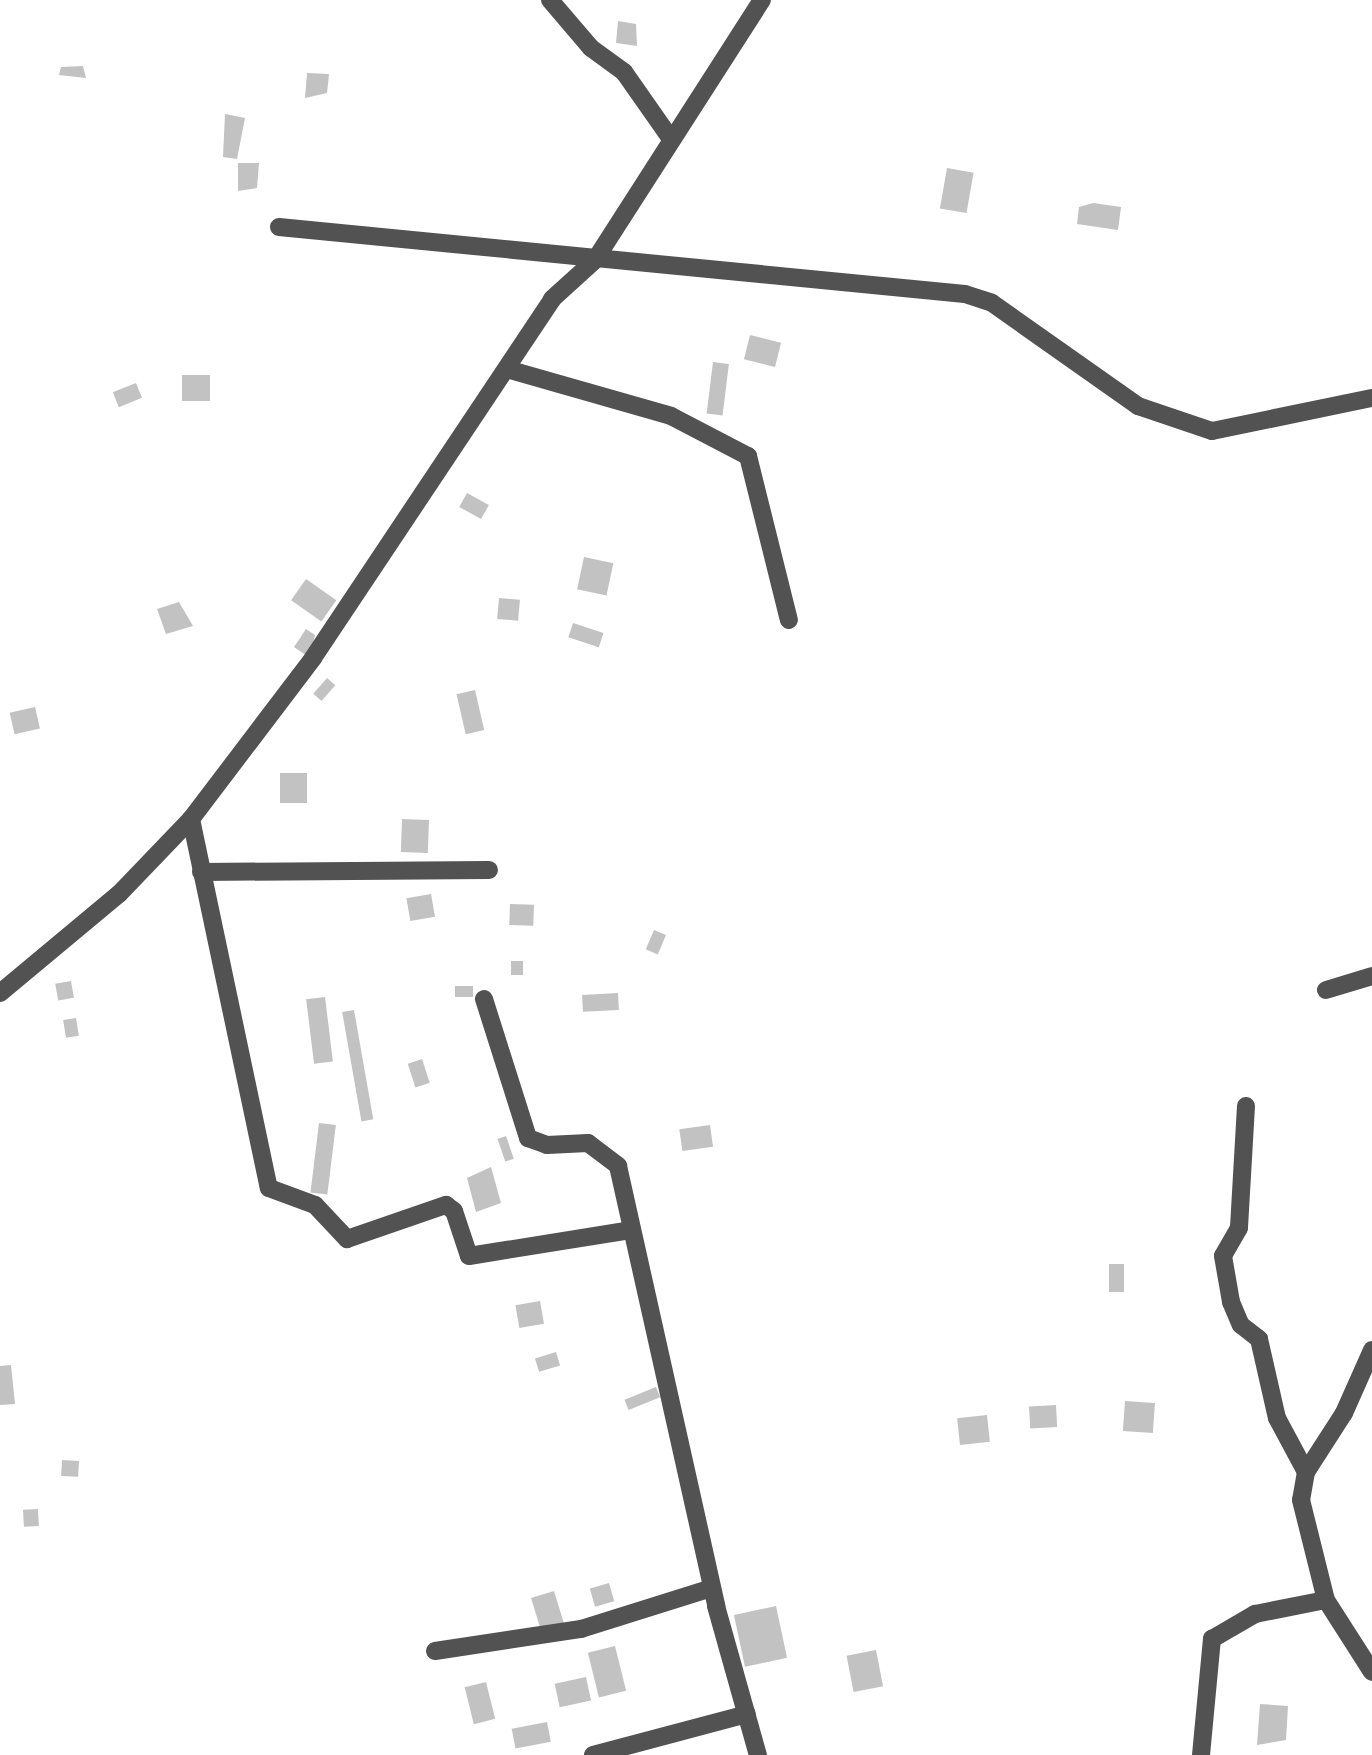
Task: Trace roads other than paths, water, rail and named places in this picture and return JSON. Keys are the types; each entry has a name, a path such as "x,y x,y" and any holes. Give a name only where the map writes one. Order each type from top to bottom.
{"street":[{"path":"550,0 590,48 624,72 671,140"},
{"path":"0,993 119,894 191,819 313,658 442,460 510,370 552,299 594,260 762,0"},
{"path":"278,227 594,260 654,260 966,294 992,303 1138,406 1212,431 1372,398"},
{"path":"510,370 671,416 748,456 790,620"},
{"path":"191,819 269,1188 314,1206 347,1239 446,1205 454,1211 469,1256 632,1230"},
{"path":"202,872 489,870"},
{"path":"1326,990 1372,976"},
{"path":"484,999 528,1138 603,1150 618,1166 712,1588 758,1755"},
{"path":"1246,1106 1239,1228 1222,1256 1234,1314 1259,1340 1277,1418 1306,1472"},
{"path":"1372,1350 1344,1412 1306,1472 1301,1500 1326,1600 1372,1672"},
{"path":"435,1651 582,1629 712,1588"},
{"path":"1201,1755 1212,1638 1256,1614 1326,1600"},
{"path":"593,1755 747,1714"}]}
